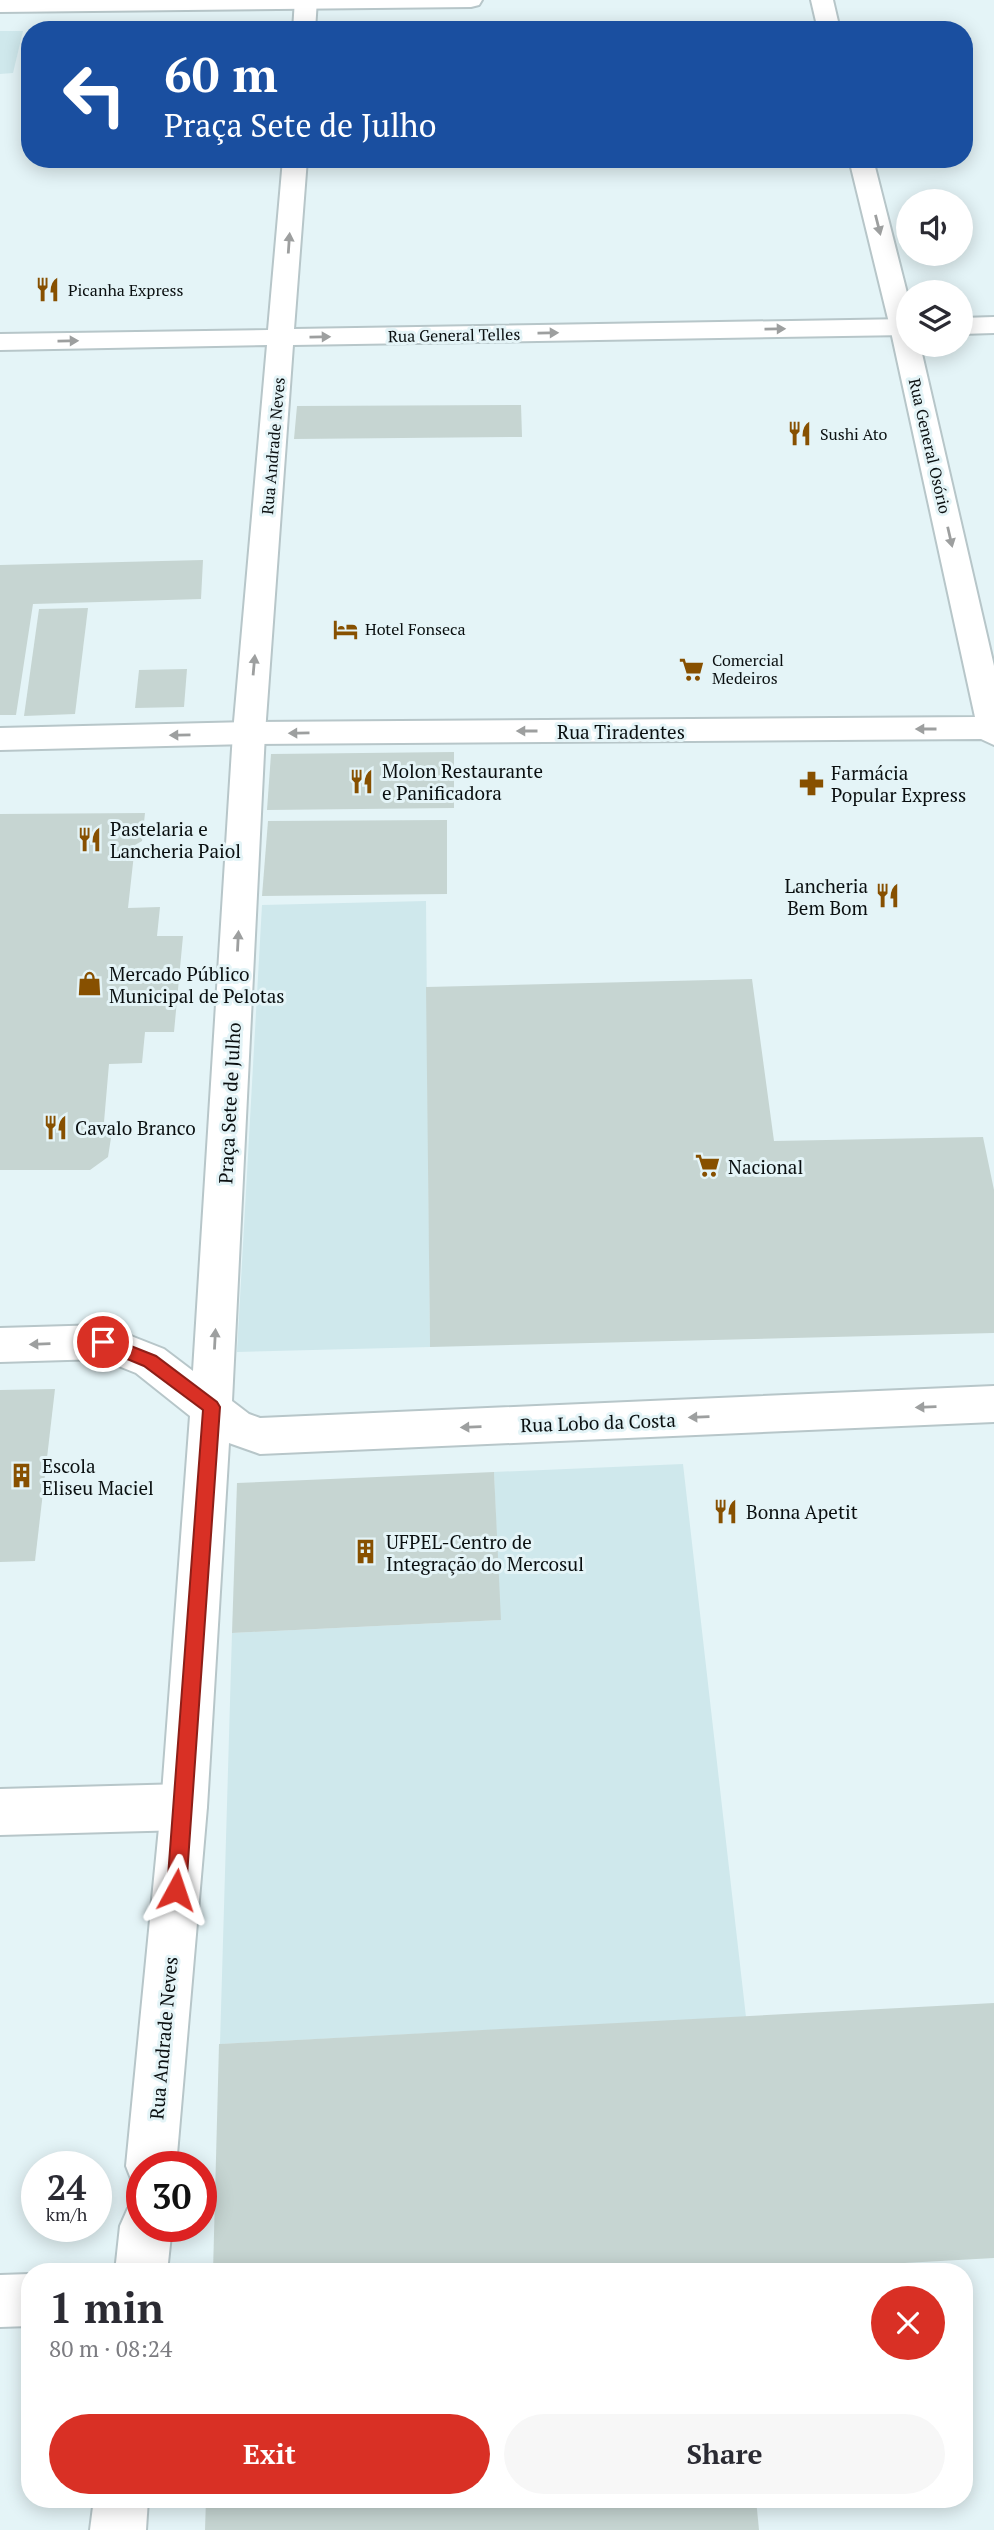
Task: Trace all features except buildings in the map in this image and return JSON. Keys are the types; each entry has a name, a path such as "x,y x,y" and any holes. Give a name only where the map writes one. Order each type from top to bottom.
{"street":[{"path":"0,5 471,0"},
{"path":"822,0 827,21"},
{"path":"305,21 306,1"},
{"name":"Rua Andrade Neves","path":"249,733 294,168"},
{"name":"Rua General Osório","path":"863,168 896,290"},
{"path":"973,326 994,325"},
{"name":"Rua General Telles","path":"0,342 896,327"},
{"name":"Rua General Osório","path":"913,357 994,730"},
{"name":"Rua Tiradentes","path":"249,733 994,730"},
{"path":"0,739 249,733"},
{"name":"Praça Sete de Julho","path":"211,1407 249,733"},
{"path":"0,1345 103,1342 150,1361 211,1407"},
{"name":"Rua Lobo da Costa","path":"211,1407 236,1428 260,1436 994,1404"},
{"name":"Rua Andrade Neves","path":"152,2151 184,1807 211,1407"},
{"path":"0,1812 184,1807"},
{"path":"142,2263 144,2242"},
{"path":"0,2301 21,2300"},
{"path":"118,2530 120,2508"}],"shaded area":[{"path":"0,31 21,31 13,73 0,74"},
{"path":"426,901 430,1347 237,1352 262,905"},
{"path":"683,1464 746,2017 220,2044 232,1633 500,1620 494,1472"}],"place":[{"name":"Picanha Express","path":"48,290"},
{"name":"Sushi Ato","path":"800,434"},
{"name":"Hotel Fonseca","path":"345,629"},
{"name":"Comercial Medeiros","path":"692,669"},
{"name":"Molon Restaurante e Panificadora","path":"362,781"},
{"name":"Farmácia Popular Express","path":"811,783"},
{"name":"Pastelaria e Lancheria Paiol","path":"90,839"},
{"name":"Lancheria Bem Bom","path":"888,896"},
{"name":"Mercado Público Municipal de Pelotas","path":"89,984"},
{"name":"Cavalo Branco","path":"55,1127"},
{"name":"Nacional","path":"708,1166"},
{"name":"Escola Eliseu Maciel","path":"22,1476"},
{"name":"Bonna Apetit","path":"726,1511"},
{"name":"UFPEL-Centro de Integração do Mercosul","path":"366,1552"}],"route":[{"path":"103,1342 150,1361 211,1407 176,1890"}]}
